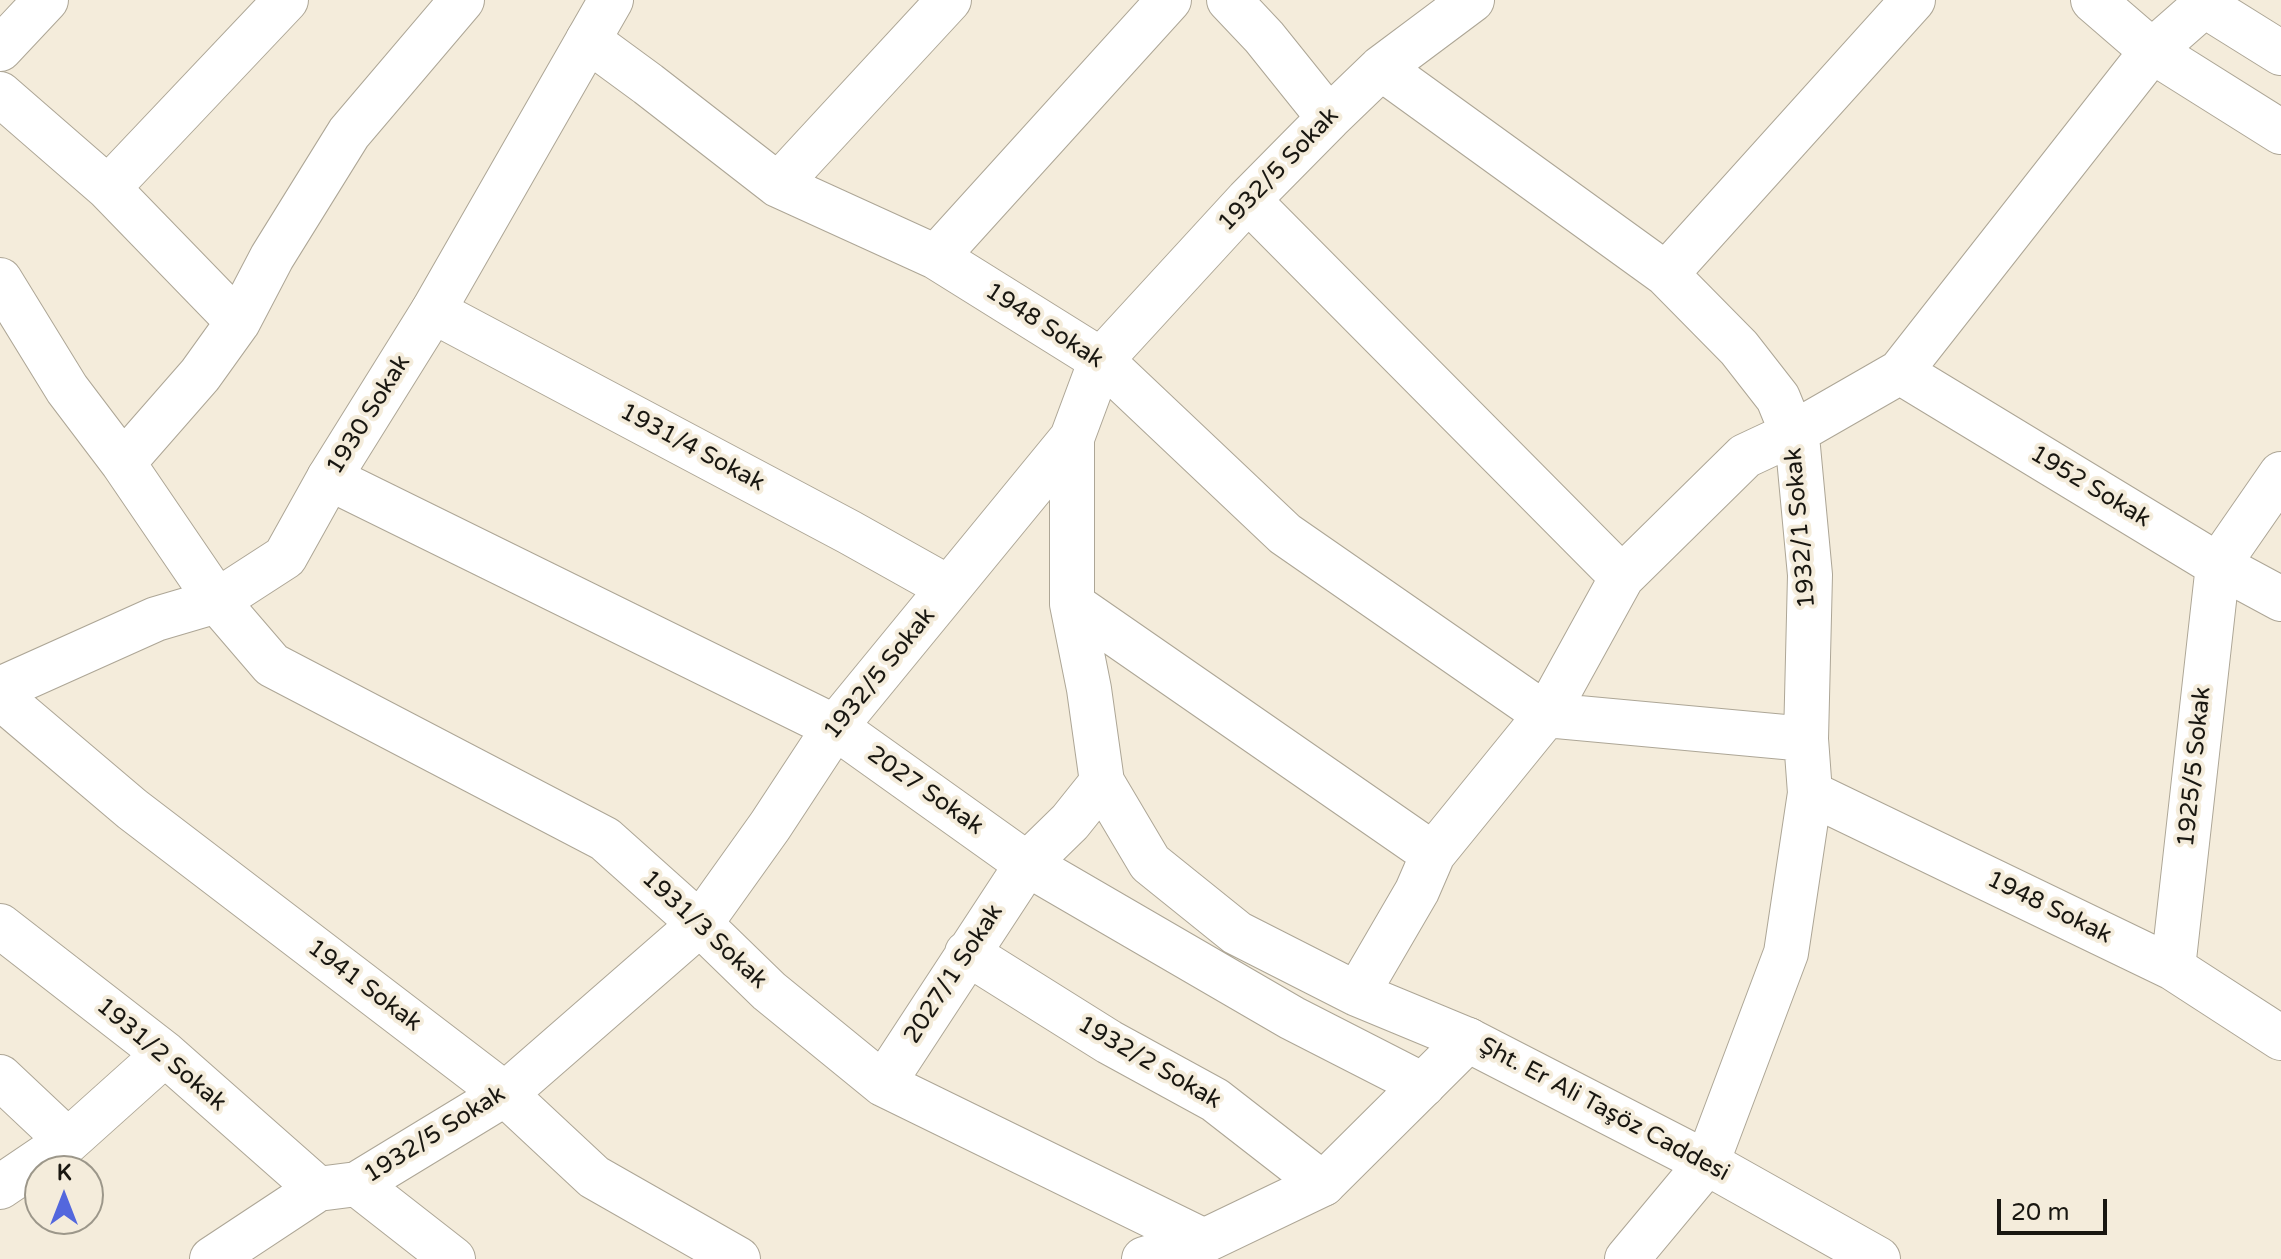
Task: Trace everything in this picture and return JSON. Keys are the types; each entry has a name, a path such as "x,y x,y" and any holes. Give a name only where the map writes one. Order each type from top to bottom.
{"street":[{"path":"0,49 46,0"},
{"path":"108,188 286,0"},
{"path":"123,463 200,375 238,322 272,257 349,133 462,0"},
{"name":"1930 Sokak","path":"0,689 156,619 217,601 285,557 329,478 433,311 611,0"},
{"path":"778,185 949,0"},
{"path":"936,257 1169,0"},
{"path":"1229,0 1264,37 1329,118"},
{"name":"1932/5 Sokak","path":"212,1259 505,1094 700,924 835,727 1072,438 1101,360 1248,200 1329,118 1381,68 1472,0"},
{"path":"1666,274 1913,0"},
{"path":"2093,0 2152,51 2281,132"},
{"path":"1357,994 1417,891 1433,854 1546,715 1622,577 1745,456 1792,434 1900,372 2152,51 2207,3 2281,53"},
{"name":"1948 Sokak","path":"588,40 778,185 936,257 1101,360 1285,534 1546,715"},
{"name":"1932/1 Sokak","path":"1381,68 1666,274 1739,348 1778,398 1798,447 1810,575 1806,739 1810,793 1786,953 1707,1163 1627,1259"},
{"path":"0,94 108,188 238,322"},
{"path":"1248,200 1622,577"},
{"name":"1931/3 Sokak","path":"0,280 67,389 123,463 217,601 272,665 605,839 769,991 883,1084 1204,1241"},
{"name":"1931/4 Sokak","path":"433,311 949,588"},
{"name":"1952 Sokak","path":"1900,372 2218,565 2281,599"},
{"path":"1072,438 1072,604 1089,689 1102,782 1150,863 1237,933 1357,994 1468,1040"},
{"path":"2218,565 2281,474"},
{"name":"2027 Sokak","path":"329,478 835,727 1027,864 1292,1018 1423,1085"},
{"name":"1925/5 Sokak","path":"2173,968 2218,565"},
{"path":"1072,604 1433,854"},
{"name":"1941 Sokak","path":"0,697 132,809 505,1094 594,1177 738,1259"},
{"path":"1546,715 1806,739"},
{"name":"2027/1 Sokak","path":"883,1084 1027,864 1070,822 1102,782"},
{"name":"1948 Sokak","path":"1810,793 2173,968 2281,1038"},
{"name":"1931/2 Sokak","path":"0,926 338,1187 453,1259"},
{"name":"1932/2 Sokak","path":"967,953 1109,1042 1215,1100 1323,1184"},
{"name":"Şht. Er Ali Taşöz Caddesi","path":"1144,1259 1204,1241 1323,1184 1468,1040 1707,1163 1878,1259"},
{"path":"0,1187 68,1141 165,1054"},
{"path":"0,1077 68,1141"}]}
